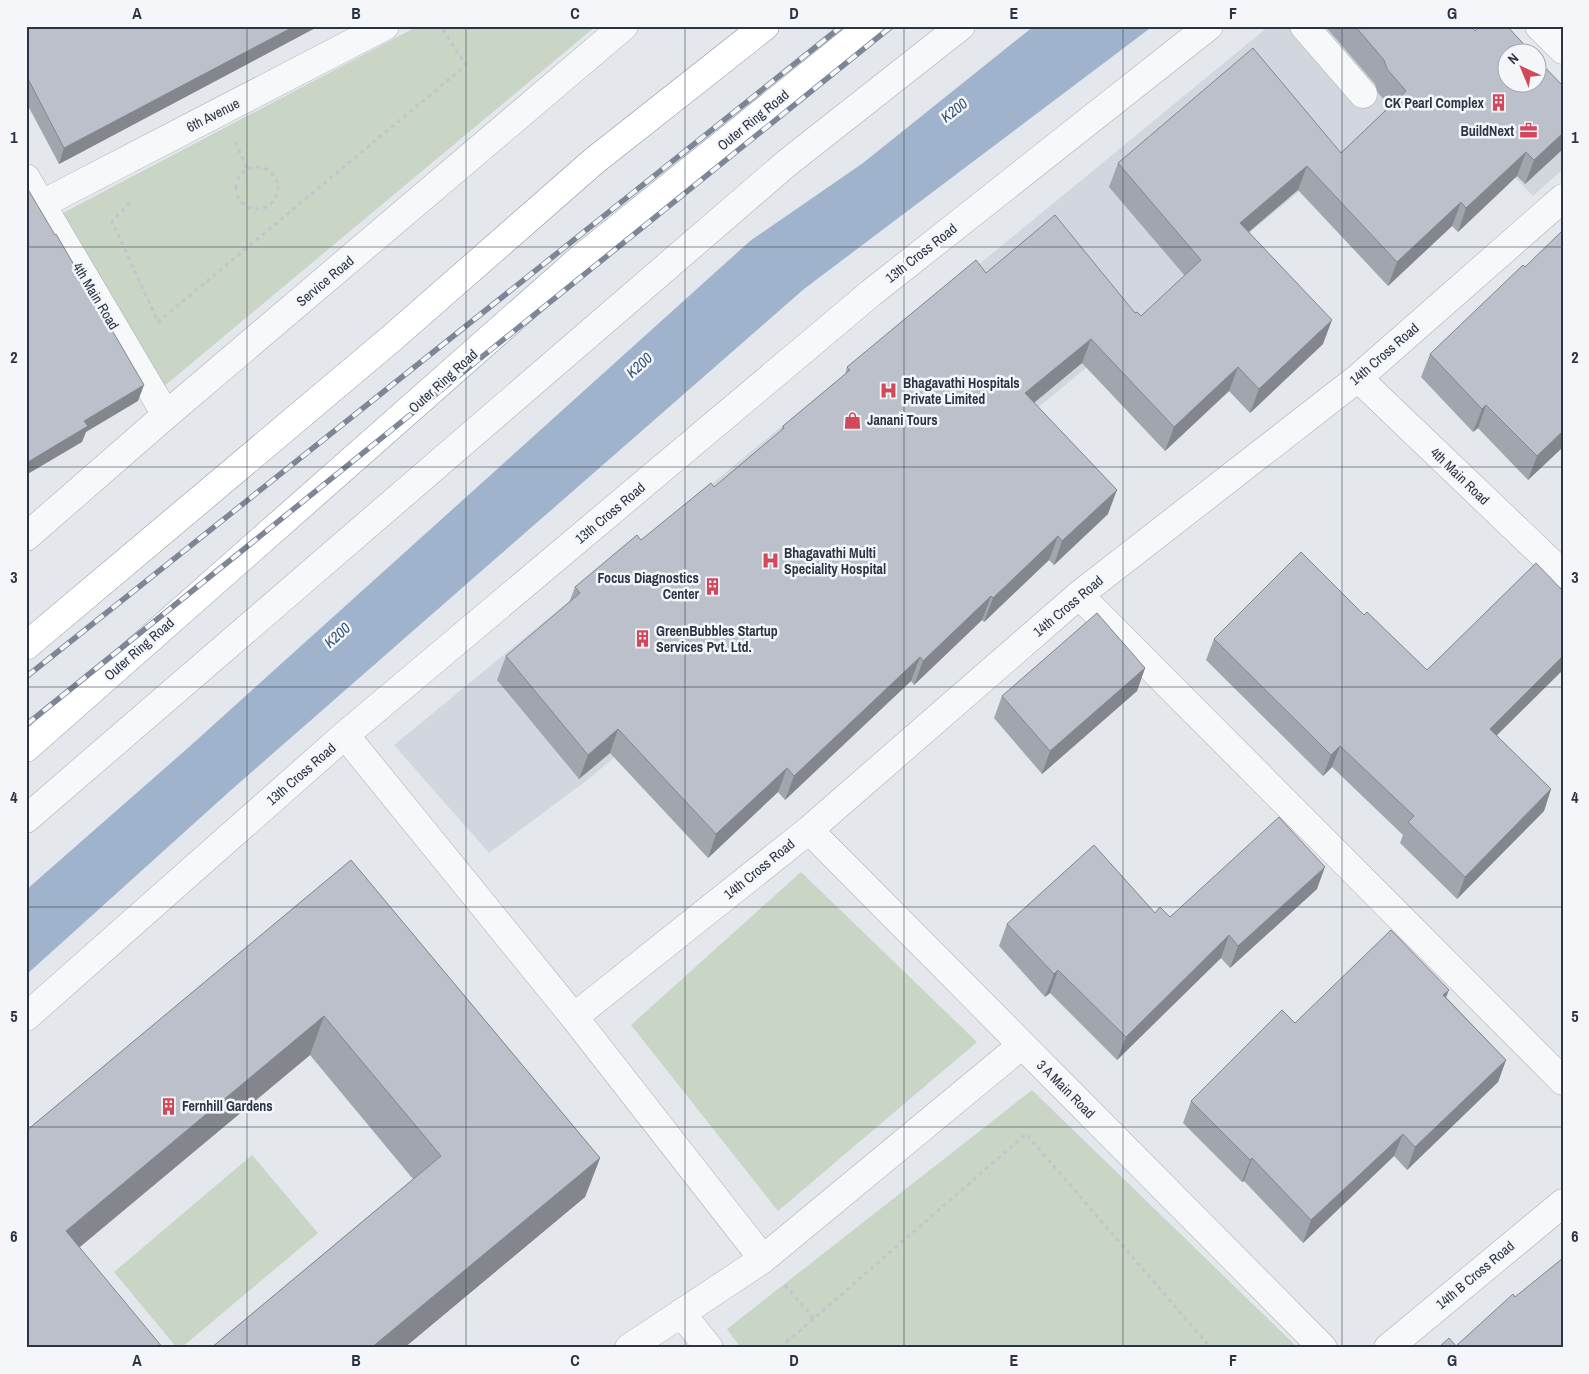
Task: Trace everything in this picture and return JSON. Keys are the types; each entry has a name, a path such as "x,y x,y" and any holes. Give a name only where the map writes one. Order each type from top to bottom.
{"highway":[{"path":"26,646 392,338 594,161 765,26"},
{"name":"Outer Ring Road","path":"26,748 580,259 870,26"}],"street":[{"name":"6th Avenue","path":"42,204 385,26"},
{"name":"Service Road","path":"28,531 624,26"},
{"path":"26,819 779,170 962,26"},
{"name":"13th Cross Road","path":"26,1017 346,735 871,293 1209,26"},
{"path":"1304,26 1363,94"},
{"path":"1539,26 1563,50"},
{"name":"4th Main Road","path":"26,178 166,415"},
{"name":"14th Cross Road","path":"574,1016 808,830 1079,595 1358,378 1563,198"},
{"name":"4th Main Road","path":"1358,378 1563,574"},
{"path":"1079,595 1563,1081"},
{"path":"346,735 574,1016 763,1259"},
{"name":"3 A Main Road","path":"808,830 1323,1348"},
{"path":"629,1348 763,1259 1022,1045"},
{"name":"14th B Cross Road","path":"1388,1348 1563,1203"},
{"path":"681,1313 709,1348"}],"path":[{"path":"130,203 112,221 158,322 466,65 441,27 432,26"},
{"path":"262,167 274,174 278,188 277,195 268,206 255,210 248,208 238,198 235,192 235,185 238,178 247,168 262,167"},
{"path":"780,1348 1026,1134 1211,1348"},
{"path":"763,1259 814,1319"}],"shaded area":[{"path":"1269,26 1470,26 1496,66 1496,92 1522,92 1563,117 1563,169 1533,196 1427,86 586,781 489,853 394,745"}],"green space":[{"path":"418,26 596,26 162,388 63,213"},
{"path":"801,872 977,1042 778,1211 631,1025"},
{"path":"1032,1090 1298,1348 741,1348 727,1329"},
{"path":"252,1155 318,1233 181,1348 177,1348 114,1272"}],"water":[{"name":"K200","path":"1034,26 1153,26 804,289 230,791 26,975 26,890 189,747 750,241 863,163"}],"building":[{"path":"26,26 295,26 64,148 26,75"},
{"path":"1355,26 1471,26 1475,31 1480,26 1507,26 1522,42 1496,42 1496,92 1546,92 1546,68 1563,86 1563,133 1534,160 1526,152 1466,208 1461,202 1397,262 1307,166 1240,223 1332,320 1259,389 1238,367 1174,427 1091,339 1025,393 1117,490 1062,541 1058,536 923,661 920,657 794,776 787,768 716,834 618,729 588,755 506,656 580,593 575,587 637,535 641,540 711,483 714,487 850,370 847,367 976,260 986,273 1055,215 1135,313 1137,312 1141,316 1201,260 1118,163 1253,48 1341,153 1406,91 1387,69 1384,60"},
{"path":"26,186 144,385 84,421 88,426 28,462 26,459"},
{"path":"1563,230 1563,431 1537,456 1486,405 1482,409 1430,354 1523,265 1525,267"},
{"path":"1301,552 1364,615 1367,612 1427,670 1536,563 1563,591 1563,656 1490,729 1551,789 1465,877 1408,822 1414,816 1340,746 1331,755 1214,639"},
{"path":"1097,613 1145,668 1050,751 1002,696"},
{"path":"1279,817 1325,867 1238,946 1229,935 1126,1037 1058,970 1054,974 1007,924 1094,845 1155,913 1160,907 1170,917"},
{"name":"Fernhill Gardens","path":"351,860 600,1158 371,1348 211,1348 441,1156 324,1016 66,1231 163,1348 26,1348 26,1131"},
{"path":"1391,930 1449,990 1443,995 1506,1060 1415,1147 1403,1134 1311,1220 1252,1158 1250,1160 1191,1101 1282,1010 1295,1023"},
{"path":"1563,1258 1563,1348 1438,1348 1449,1338 1456,1346 1513,1294 1515,1297"}],"railway":[{"path":"26,677 842,26"},
{"path":"26,725 892,26"}],"place":[{"name":"CK Pearl Complex","path":"1498,103"},
{"name":"BuildNext","path":"1528,131"},
{"name":"Bhagavathi Hospitals Private Limited","path":"889,391"},
{"name":"Janani Tours","path":"853,420"},
{"name":"Bhagavathi Multi Speciality Hospital","path":"770,561"},
{"name":"Focus Diagnostics Center","path":"713,586"},
{"name":"GreenBubbles Startup Services Pvt. Ltd.","path":"642,639"},
{"name":"Fernhill Gardens","path":"168,1106"}]}
